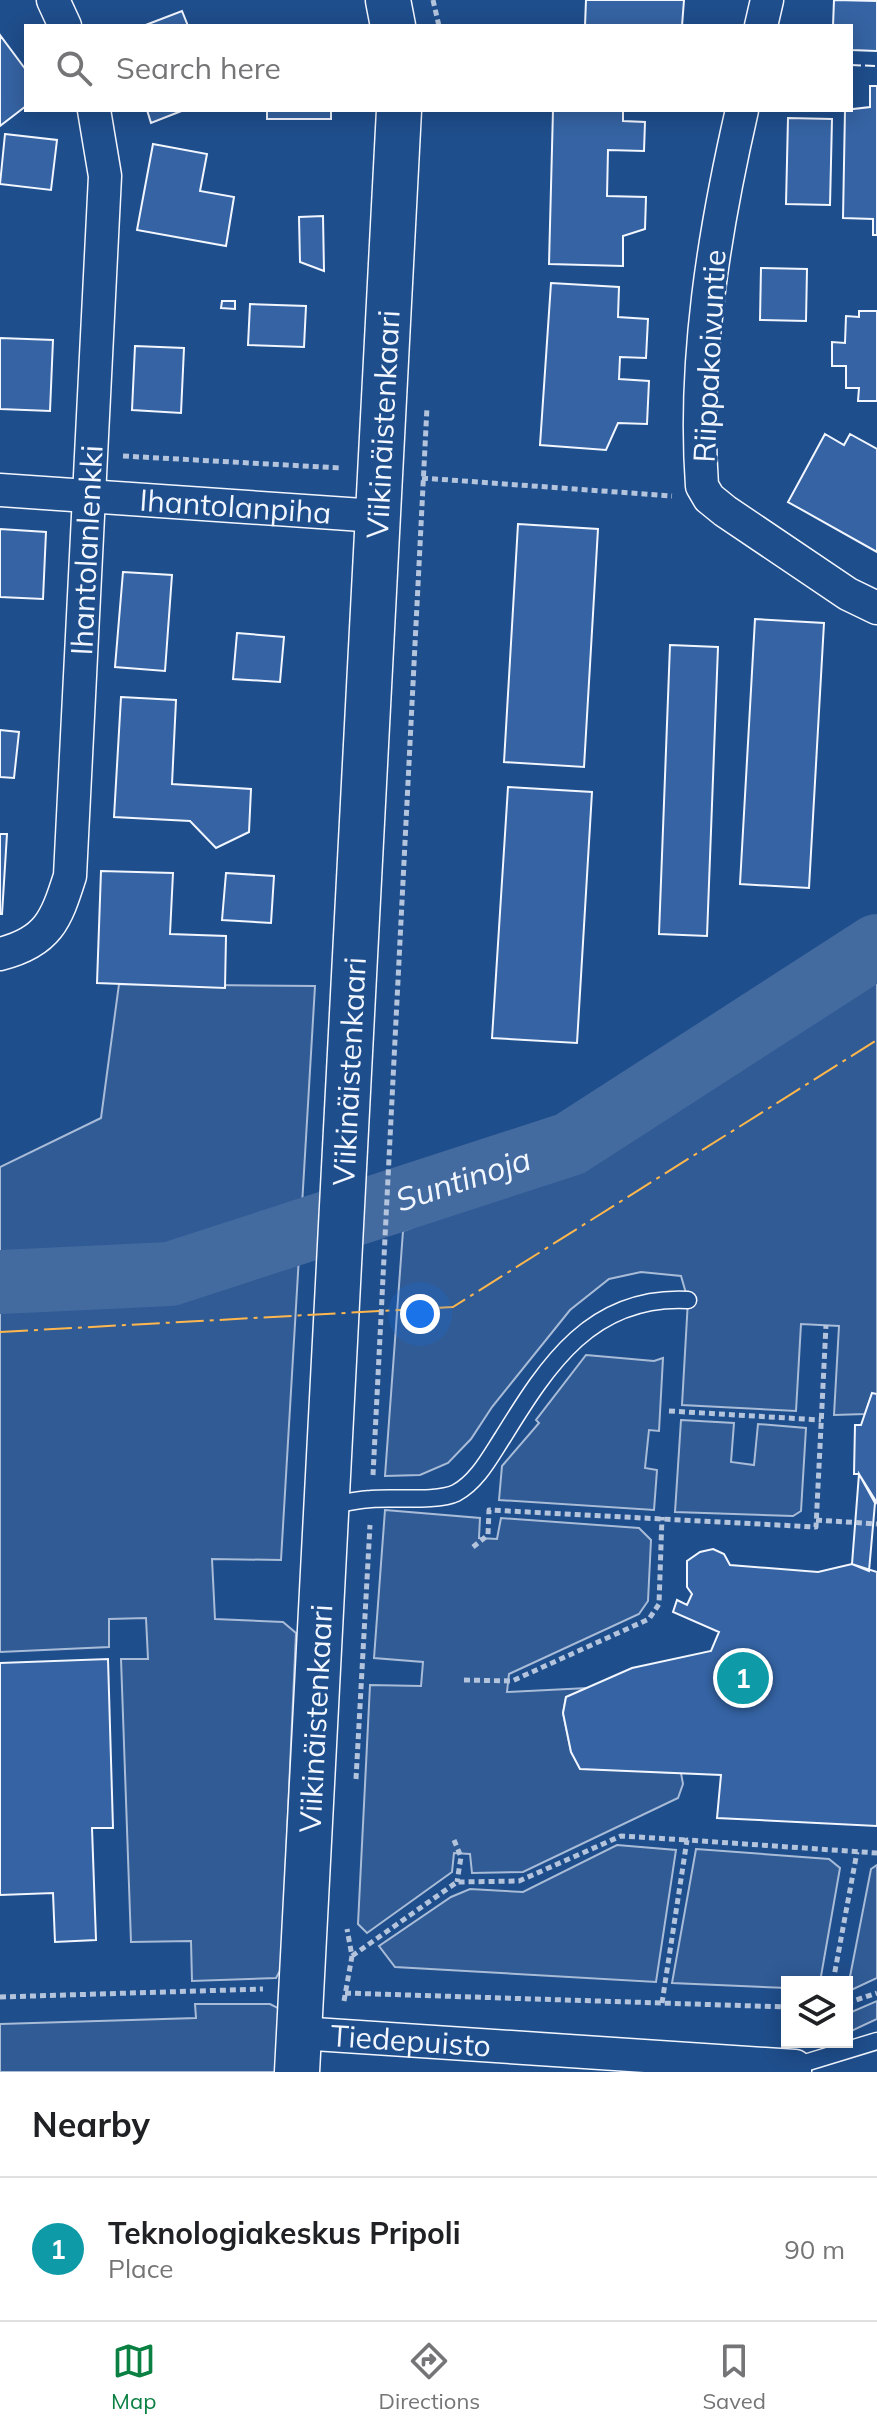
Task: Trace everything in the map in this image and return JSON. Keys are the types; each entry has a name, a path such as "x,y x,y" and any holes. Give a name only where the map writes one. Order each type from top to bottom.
{"street":[{"path":"53,0 64,24"},
{"path":"388,0 393,24"},
{"path":"761,24 767,0"},
{"name":"Ihantolanlenkki","path":"0,954 26,947 57,918 70,876 94,455 105,176 94,112"},
{"name":"Viikinäistenkaari","path":"298,2032 342,1242 399,112"},
{"name":"Riippakoivuntie","path":"742,112 713,246 700,458 702,486 709,498 848,594 877,608"},
{"name":"Ihantolanpiha","path":"0,490 377,516"},
{"name":"Tiedepuisto","path":"298,2032 795,2069"}],"lane":[{"path":"327,1506 371,1499 453,1495 473,1481 535,1385 580,1333 622,1307 667,1299 688,1300"},
{"path":"795,2069 877,2041"}],"path":[{"path":"433,0 439,24"},
{"path":"355,1793 387,1234 427,402"},
{"path":"94,455 380,472 424,479 709,498"},
{"path":"473,1547 488,1535 489,1510 816,1527 826,1325"},
{"path":"669,1411 821,1420"},
{"path":"464,1680 512,1681 649,1619 659,1604 662,1517"},
{"path":"816,1520 877,1524"},
{"path":"352,1956 457,1882 519,1881 621,1836 877,1853"},
{"path":"454,1840 461,1857 457,1882"},
{"path":"662,2003 687,1840"},
{"path":"834,1976 857,1852"},
{"path":"342,2036 352,1956 347,1927"},
{"path":"0,1997 298,2032 345,1993 781,2007"},
{"path":"853,2001 877,1993"}],"shaded area":[{"path":"877,977 877,1394 872,1394 865,1414 834,1415 839,1326 801,1324 796,1411 682,1405 688,1300 681,1276 641,1272 609,1279 570,1310 492,1407 471,1439 448,1463 420,1475 385,1476 403,1231 584,1160"},
{"path":"119,984 315,986 281,1560 212,1559 215,1619 283,1622 296,1633 281,1969 276,1978 192,1981 191,1941 131,1942 121,1659 148,1659 146,1618 109,1619 109,1647 0,1652 0,1167 101,1118"},
{"path":"586,1355 654,1361 663,1358 659,1431 649,1430 645,1468 657,1470 654,1510 499,1500 502,1466 539,1423 536,1420"},
{"path":"681,1420 734,1423 731,1462 754,1465 758,1424 806,1428 801,1511 793,1516 675,1512"},
{"path":"385,1510 480,1518 479,1538 497,1539 501,1518 639,1528 651,1540 648,1601 639,1614 509,1674 507,1692 588,1688 566,1697 563,1713 571,1752 580,1768 681,1773 683,1784 678,1798 523,1872 472,1873 470,1854 454,1853 452,1872 367,1933 358,1924 370,1685 421,1686 423,1662 374,1658"},
{"path":"617,1845 676,1850 656,1982 395,1967 379,1946 451,1897 470,1889 523,1892"},
{"path":"696,1849 829,1859 840,1868 821,1976 781,1976 781,1988 672,1983"},
{"path":"877,1865 877,1978 853,1989 853,1976 850,1976 871,1869"},
{"path":"877,2001 877,2019 853,2030 853,2011"},
{"path":"195,2004 270,2004 280,2009 277,2072 0,2072 0,2024 196,2018"}],"building":[{"path":"586,0 684,0 682,24 585,24"},
{"path":"834,0 877,1 877,51 853,50 853,24 833,24"},
{"path":"182,11 187,24 148,24"},
{"path":"0,35 24,67 24,108 0,126"},
{"path":"870,86 877,86 877,235 873,235 873,219 843,218 845,112 870,107"},
{"path":"148,112 179,112 151,123"},
{"path":"267,112 331,112 331,119 267,119"},
{"path":"553,112 623,112 623,121 645,122 644,151 608,150 607,196 646,197 645,229 623,236 623,266 549,264"},
{"path":"788,118 832,119 830,205 786,204"},
{"path":"5,134 57,140 51,190 0,184"},
{"path":"153,144 207,154 200,191 234,197 226,246 137,230"},
{"path":"323,216 324,271 300,262 299,217"},
{"path":"761,268 807,269 806,321 760,320"},
{"path":"551,283 619,287 618,317 648,319 646,358 620,357 619,379 649,381 647,424 618,423 606,450 540,445"},
{"path":"222,301 235,301 235,309 221,308"},
{"path":"250,304 306,306 304,347 248,345"},
{"path":"859,311 877,311 877,401 858,401 859,388 846,388 846,366 832,366 832,342 845,343 846,316 859,317"},
{"path":"0,338 53,340 50,411 0,409"},
{"path":"135,346 184,348 181,413 132,410"},
{"path":"825,434 844,445 850,434 877,449 877,552 788,502"},
{"path":"518,524 598,529 584,767 504,762"},
{"path":"0,529 46,532 43,599 0,597"},
{"path":"123,572 172,575 165,671 115,667"},
{"path":"755,619 824,623 809,888 740,884"},
{"path":"237,633 284,637 280,682 233,679"},
{"path":"670,645 718,647 707,936 659,934"},
{"path":"121,697 176,700 172,784 251,789 249,832 216,848 190,821 114,817"},
{"path":"0,730 19,732 14,778 0,777"},
{"path":"508,787 592,792 577,1043 492,1038"},
{"path":"0,834 7,834 2,914 0,914"},
{"path":"101,871 173,873 170,934 226,936 225,988 97,983"},
{"path":"226,873 274,876 271,923 222,920"},
{"path":"872,1393 877,1394 877,1503 859,1474 854,1474 855,1425 861,1425"},
{"path":"859,1474 875,1503 869,1571 852,1564"},
{"path":"713,1549 724,1554 730,1565 818,1572 852,1564 877,1572 877,1826 717,1818 721,1775 580,1769 571,1752 563,1713 566,1697 632,1668 711,1651 719,1632 673,1612 677,1600 687,1605 692,1594 687,1587 687,1561 700,1552"},
{"path":"108,1659 113,1828 92,1828 96,1940 55,1942 53,1893 0,1895 0,1663"}],"waterway":[{"name":"Suntinoja","path":"0,1282 170,1274 570,1144 877,946"}],"fence":[{"path":"853,65 877,66"}],"power":[{"path":"0,1332 453,1307 877,1040"}],"place":[{"name":"Teknologiakeskus Pripoli","path":"743,1678"}]}
